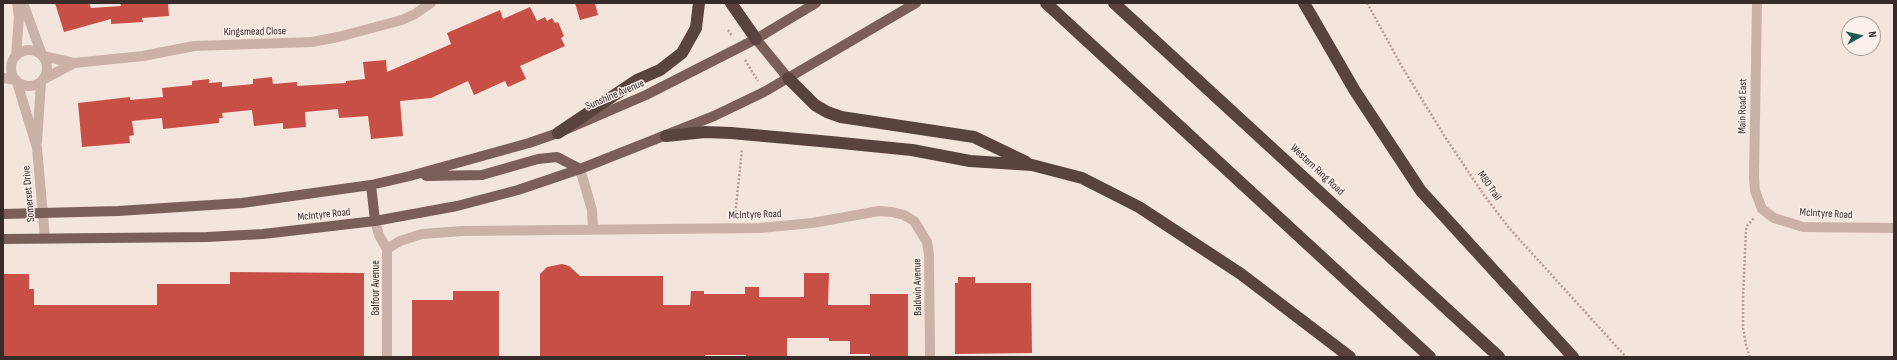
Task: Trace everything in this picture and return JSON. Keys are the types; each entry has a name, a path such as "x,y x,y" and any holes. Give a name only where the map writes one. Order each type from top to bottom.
{"highway":[{"path":"558,132 637,80 660,70 682,53 696,28 699,3"},
{"path":"731,3 756,39"},
{"path":"1046,3 1430,357"},
{"name":"Western Ring Road","path":"1114,3 1500,357"},
{"path":"1304,3 1355,91 1421,191 1573,357"},
{"path":"788,78 815,104 827,112 841,117 974,137 1032,165"},
{"path":"666,136 705,132 744,134 912,150 970,161 1032,165 1082,178 1139,207 1241,274 1350,357"}],"main road":[{"name":"Sunshine Avenue","path":"410,176 500,151 558,132 662,88 756,39 816,3"},
{"path":"410,176 482,175 538,159 557,157 580,169 666,136 764,92 916,3"},
{"path":"756,39 788,78"},
{"name":"McIntyre Road","path":"3,239 207,237 263,234 375,222 457,206 518,190 580,169"},
{"name":"McIntyre Road","path":"3,214 44,214 215,205 305,195 371,185 410,176"},
{"path":"371,185 375,222"}],"street":[{"path":"16,81 11,69 15,57 19,17 17,3"},
{"path":"23,3 42,56"},
{"name":"Kingsmead Close","path":"42,56 74,63 143,56 194,46 312,42 338,37 402,20 415,14 431,3"},
{"name":"Main Road East","path":"1757,3 1754,176 1755,191 1762,209"},
{"path":"3,63 26,51 37,52 46,61 47,70 42,81 37,85 26,86 16,81 3,78"},
{"name":"Kingsmead Close","path":"42,81 74,63"},
{"name":"Somerset Drive","path":"16,81 37,148"},
{"name":"Somerset Drive","path":"42,81 37,148 45,238"},
{"path":"580,169 592,210 593,228"},
{"name":"McIntyre Road","path":"1762,209 1770,216 1780,221 1803,227 1894,228"},
{"name":"McIntyre Road","path":"387,249 400,241 422,234 462,231 593,228 734,228 812,223 879,211 904,215 914,221"},
{"name":"Baldwin Avenue","path":"914,221 924,236 929,255 930,357"},
{"name":"Balfour Avenue","path":"375,222 379,235 387,249 387,357"}],"path":[{"name":"M80 Trail","path":"1367,3 1404,70 1445,137 1484,194 1509,228 1626,357"},
{"path":"734,228 744,134"},
{"path":"1750,357 1743,327 1746,230 1747,226 1762,209"}],"building":[{"path":"55,3 89,3 91,8 121,6 120,3 168,3 169,16 142,18 143,22 111,24 111,19 64,32"},
{"path":"575,3 595,3 598,15 580,20"},
{"path":"530,7 537,21 545,17 547,21 552,18 555,23 558,22 564,36 561,38 565,46 520,66 526,79 508,87 505,81 474,95 468,81 431,98 400,101 403,136 371,139 368,116 339,118 338,109 305,112 306,127 283,129 283,123 254,126 252,110 222,113 223,118 219,118 219,123 163,129 162,118 132,121 134,135 129,136 130,143 82,147 78,103 130,97 130,100 163,97 162,88 192,85 192,81 209,79 209,83 222,82 222,87 253,84 253,79 272,77 273,84 297,82 297,86 346,83 346,81 365,79 363,62 386,60 387,72 451,44 447,33 500,10 503,19"},
{"path":"562,264 569,266 580,276 663,276 663,305 690,305 691,291 704,291 704,294 745,294 745,287 759,287 759,297 804,297 804,273 829,273 828,305 870,305 870,294 908,294 908,357 870,357 870,354 850,354 850,341 829,341 829,338 787,338 787,357 705,355 705,357 540,357 540,274 547,267"},
{"path":"230,272 364,273 364,357 3,357 3,274 29,274 29,289 34,289 34,305 157,305 157,284 230,284"},
{"path":"958,277 975,277 975,283 1031,283 1032,353 955,354 955,283 958,283"},
{"path":"453,291 499,291 499,357 412,357 412,300 453,300"}]}
